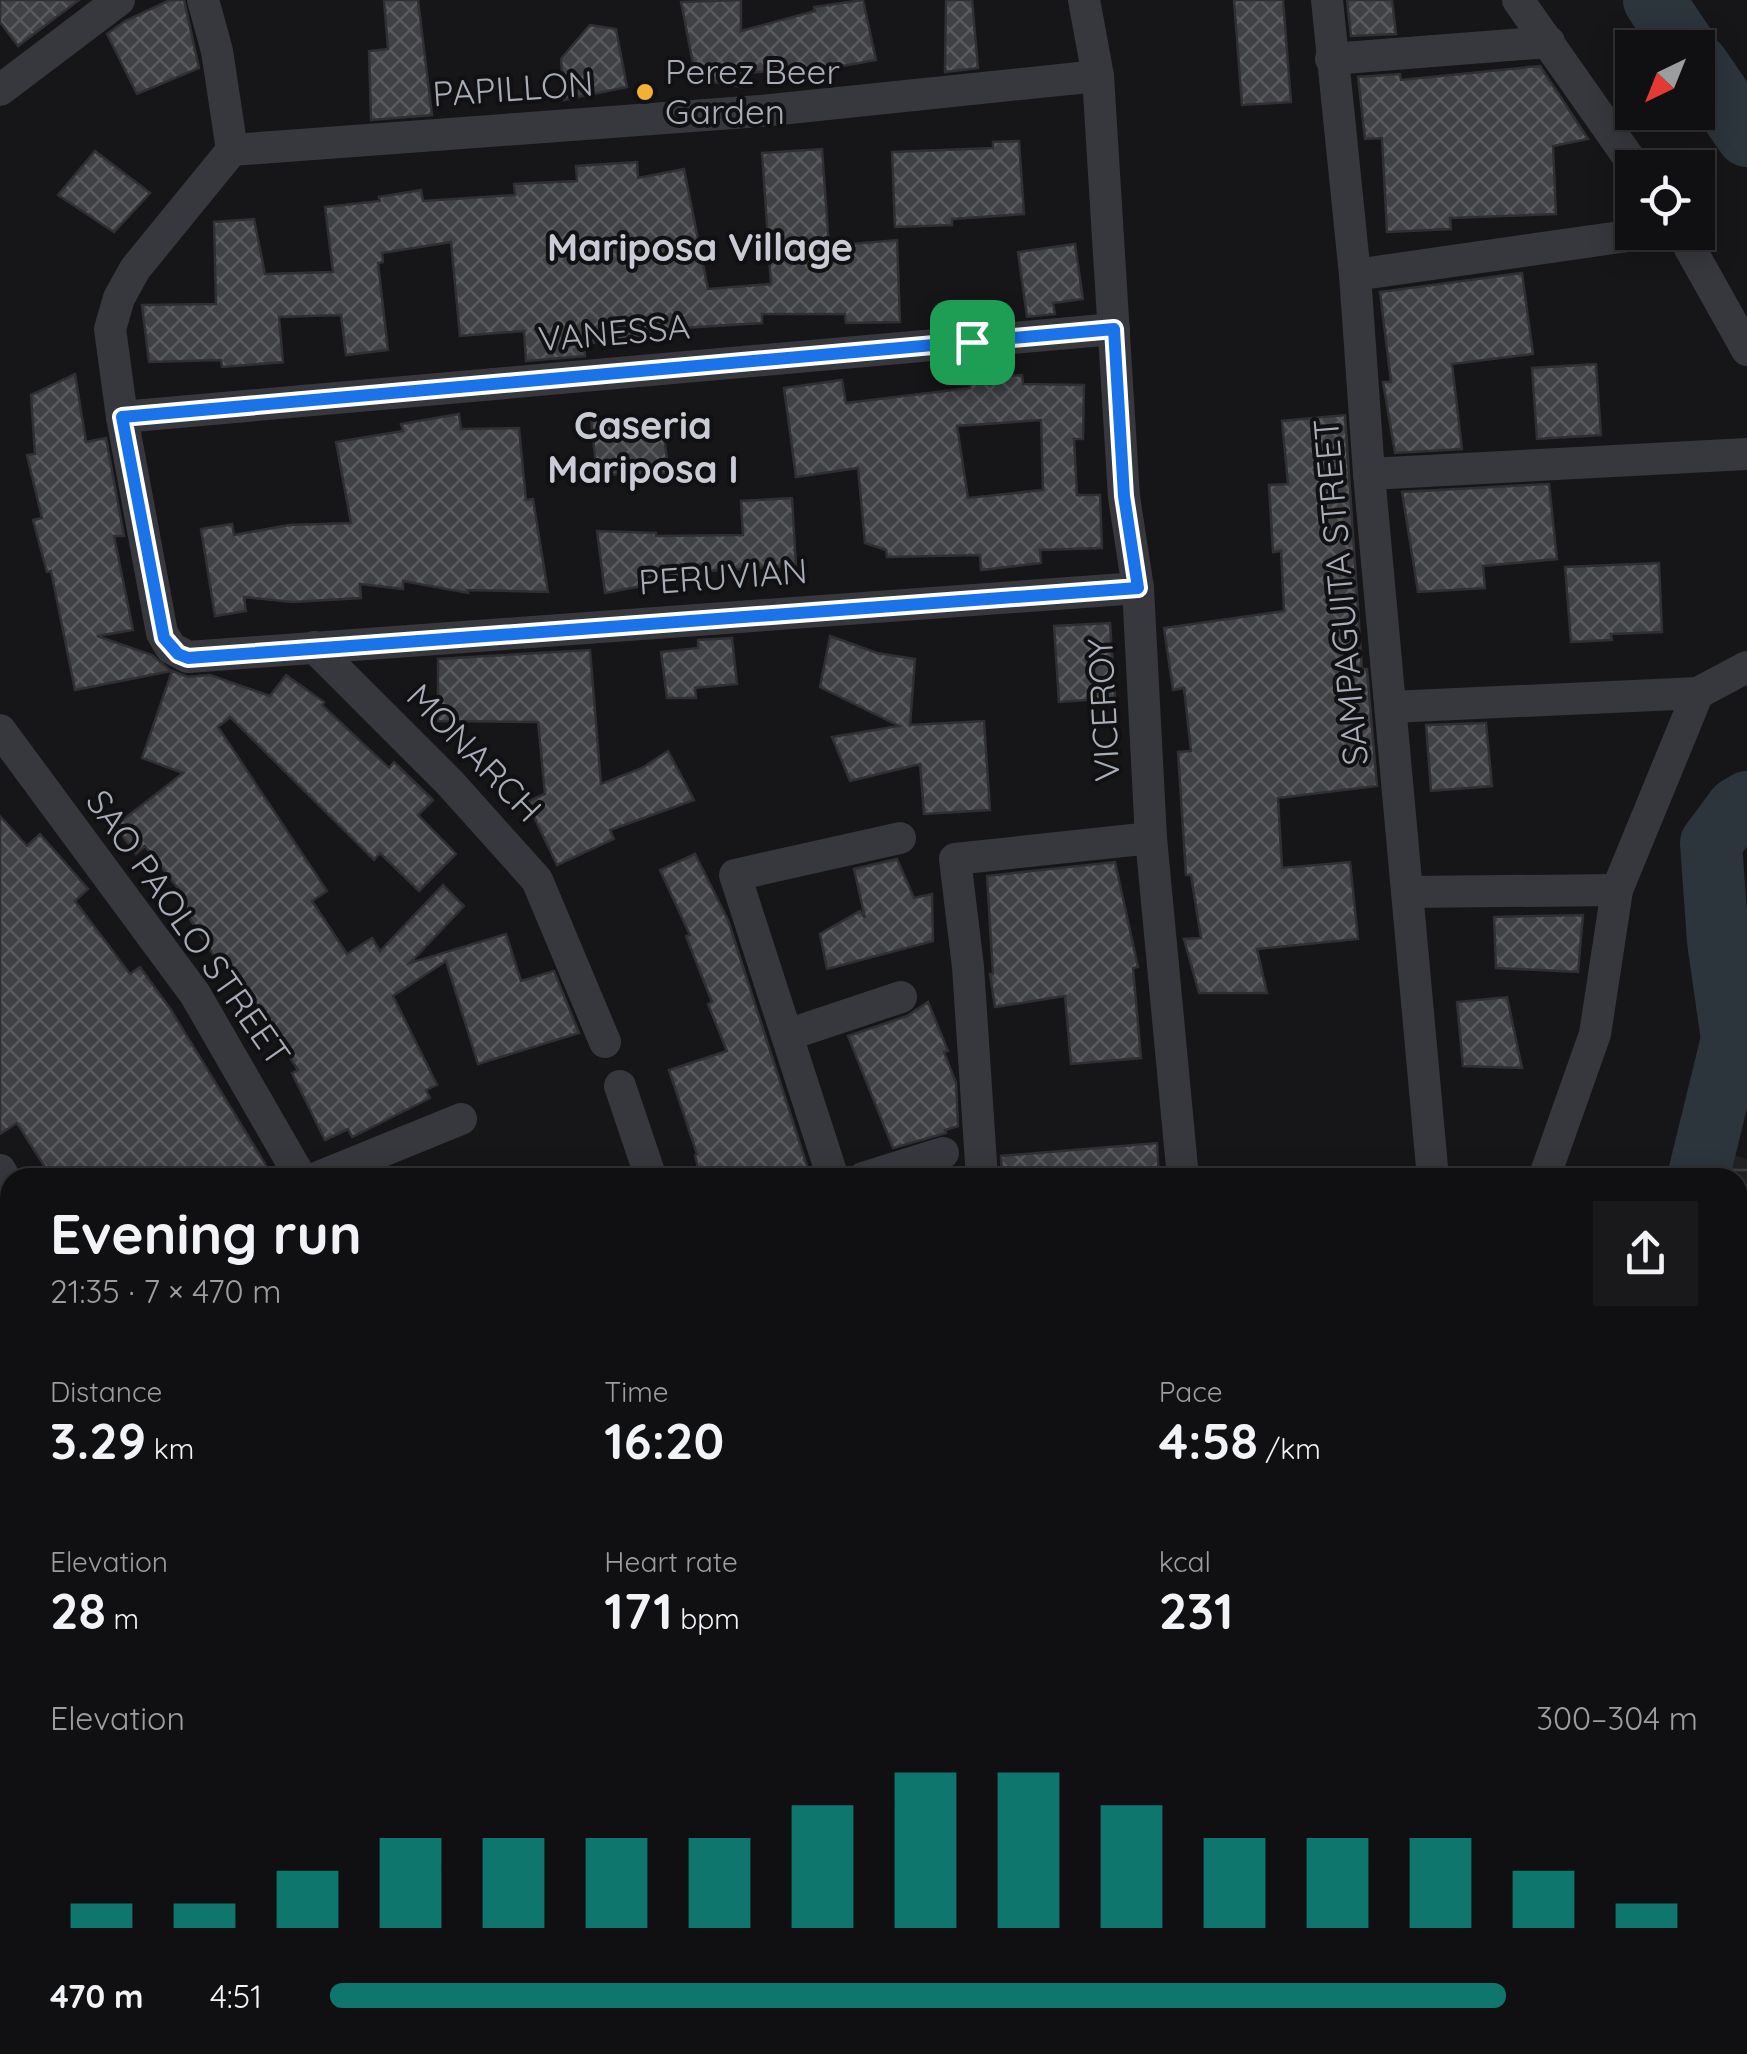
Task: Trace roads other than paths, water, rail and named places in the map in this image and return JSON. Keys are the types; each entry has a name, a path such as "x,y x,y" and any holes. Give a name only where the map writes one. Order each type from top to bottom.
{"street":[{"path":"0,90 119,0"},
{"path":"203,0 217,50 232,150 135,268 119,298 110,329 122,417 162,633 172,648 188,658 314,647"},
{"name":"VICEROY","path":"1084,0 1098,76 1124,496 1138,588 1151,838 1182,1168"},
{"name":"SAMPAGUITA STREET","path":"1326,0 1355,275 1369,474 1432,1168"},
{"path":"1518,0 1623,150"},
{"path":"1331,59 1548,42"},
{"name":"PAPILLON","path":"232,150 760,111 1098,76"},
{"path":"1355,275 1615,238"},
{"path":"1691,250 1747,350"},
{"name":"VANESSA","path":"122,417 1114,329"},
{"path":"1369,474 1747,454"},
{"name":"PERUVIAN","path":"314,647 1138,588"},
{"name":"MONARCH","path":"314,647 450,783 537,880 606,1042"},
{"path":"1391,707 1698,694 1747,666"},
{"path":"1548,1168 1596,1034 1618,890 1698,694"},
{"name":"SAO PAOLO STREET","path":"0,730 195,994 295,1168"},
{"path":"830,1168 735,874 900,838"},
{"path":"981,1168 968,967 955,859 1151,838"},
{"path":"1407,892 1618,890"},
{"path":"787,1035 901,997"},
{"path":"620,1086 648,1168"},
{"path":"341,1168 461,1119"},
{"path":"895,1168 944,1153"}],"waterway":[{"path":"1654,0 1674,30"},
{"path":"1715,90 1747,136"},
{"path":"1700,1168 1732,1039 1718,941 1711,843 1737,808 1747,802"}],"place":[{"name":"Perez Beer Garden","path":"645,92"}],"district":[{"name":"Mariposa Village","path":"700,248"},
{"name":"Caseria Mariposa I","path":"643,448"}]}
